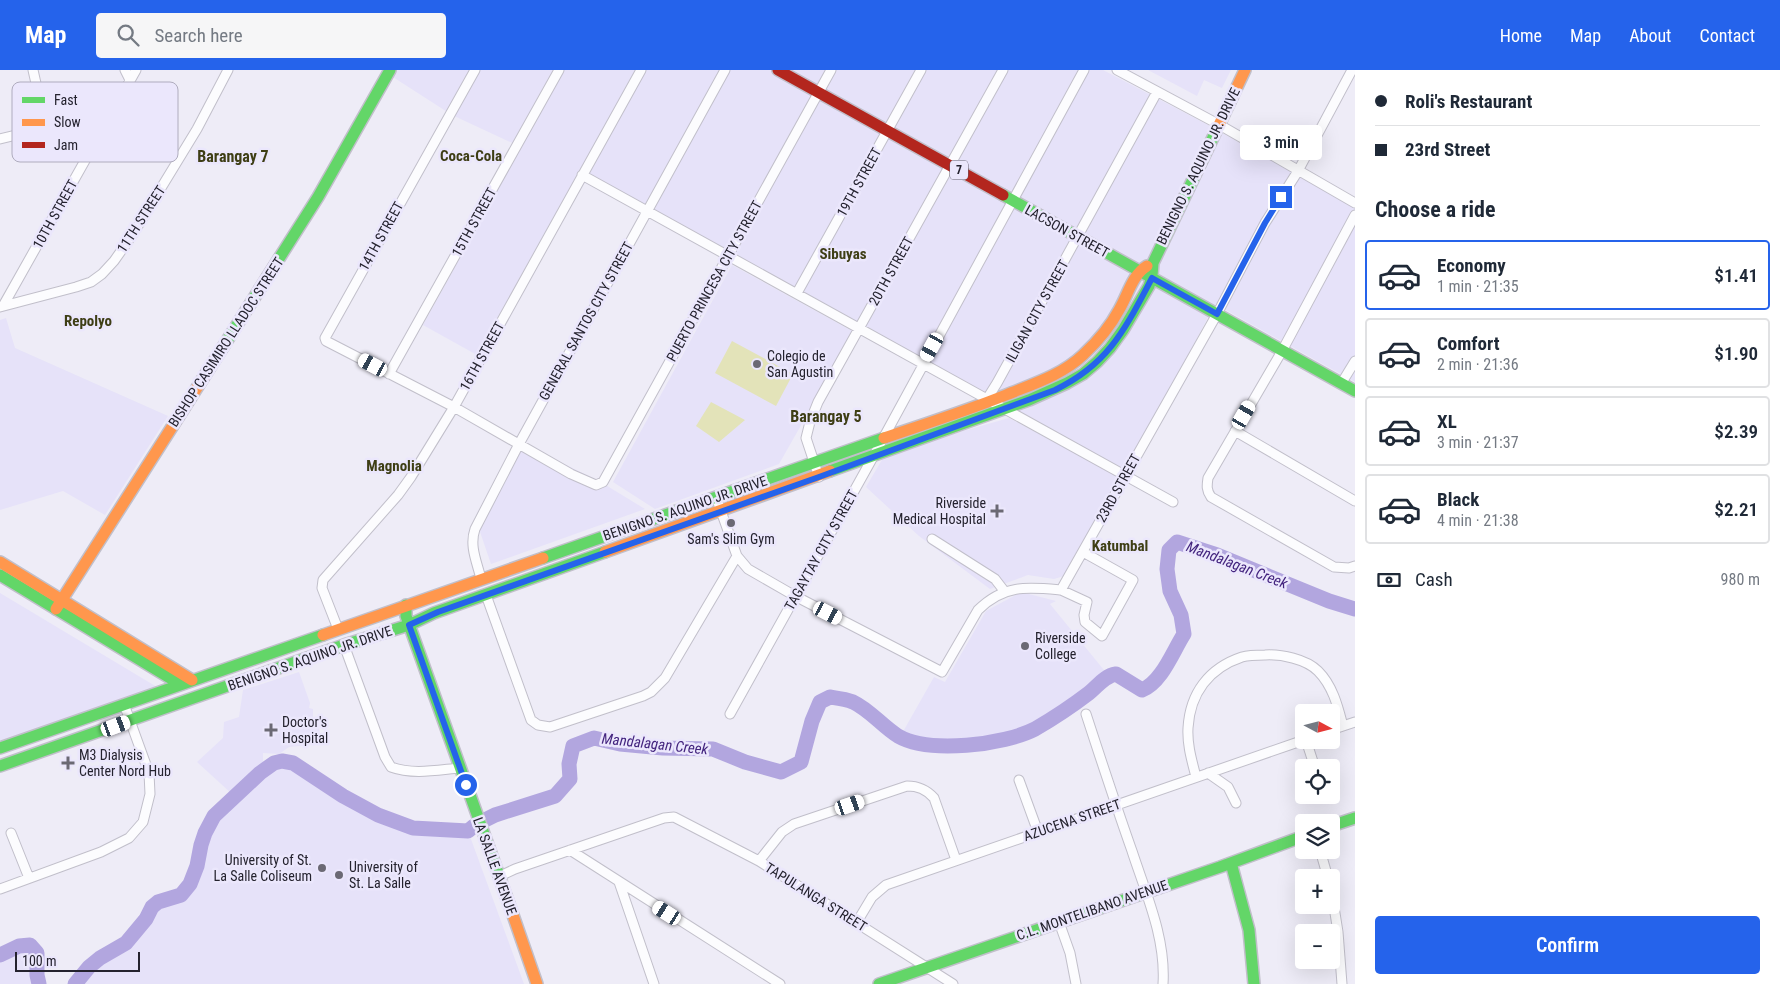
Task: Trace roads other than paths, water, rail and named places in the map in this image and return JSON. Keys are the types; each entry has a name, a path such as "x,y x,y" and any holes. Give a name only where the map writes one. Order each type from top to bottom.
{"main road":[{"name":"BISHOP CASIMIRO LLADOC STREET","path":"58,605 318,197 390,70"},
{"name":"LACSON STREET","path":"778,70 1355,391"},
{"name":"BENIGNO S. AQUINO JR. DRIVE","path":"0,766 344,645 409,625 434,613 819,477 1006,409 1066,385 1093,366 1118,340 1152,278 1152,263 1245,70"},
{"path":"1139,271 1152,263"},
{"name":"BENIGNO S. AQUINO JR. DRIVE","path":"0,748 1042,381 1063,370 1083,355 1108,328 1119,311 1139,271"},
{"path":"640,524 645,538"},
{"path":"0,562 58,605 180,684"},
{"path":"528,562 533,578"},
{"path":"0,575 58,605 192,680"},
{"name":"LA SALLE AVENUE","path":"406,605 406,616 409,625 537,984"},
{"path":"80,719 86,737"},
{"path":"1340,823 1355,818"},
{"name":"C.L. MONTELIBANO AVENUE","path":"879,984 1295,839"},
{"path":"1231,863 1249,930 1254,984"}],"street":[{"path":"125,70 130,80"},
{"name":"10TH STREET","path":"130,80 136,70"},
{"name":"11TH STREET","path":"178,161 197,130 228,70"},
{"name":"14TH STREET","path":"389,374 326,341 325,338 475,70"},
{"name":"15TH STREET","path":"389,374 559,70"},
{"name":"16TH STREET","path":"338,629 322,588 323,580 398,495 411,477 454,407 641,70"},
{"name":"GENERAL SANTOS CITY STREET","path":"481,579 472,546 472,537 519,444 725,70"},
{"name":"PUERTO PRINCESA CITY STREET","path":"519,444 592,484 599,485 603,482 831,70"},
{"name":"19TH STREET","path":"797,293 921,70"},
{"name":"20TH STREET","path":"819,477 806,438 807,430 818,402 1003,70"},
{"name":"TAGAYTAY CITY STREET","path":"730,714 873,457 1084,70"},
{"path":"1117,70 1218,124 1355,203"},
{"name":"23RD STREET","path":"1061,590 1217,314 1265,223 1298,171 1352,70"},
{"name":"ILIGAN CITY STREET","path":"989,400 1157,92"},
{"name":"10TH STREET","path":"1,307 84,162"},
{"name":"11TH STREET","path":"1,307 76,287 91,282 102,274 134,234 178,162"},
{"path":"582,175 1173,502"},
{"path":"1355,215 1282,351 1208,478 1207,488 1211,497 1334,567 1349,568 1355,566"},
{"path":"1342,384 1355,360"},
{"path":"389,374 454,407 519,444"},
{"path":"1235,431 1355,502"},
{"path":"716,497 737,556 748,569 795,596 942,672 978,610 986,602 1005,592 1023,587 1061,590 1087,602 1084,615 1085,622 1102,636 1133,580 1083,552"},
{"path":"932,539 995,579 1005,592"},
{"path":"486,595 531,720 538,725 550,726 642,696 659,686 737,556"},
{"path":"344,645 391,767 400,770 424,772 460,768"},
{"path":"1196,777 1190,751 1188,729 1191,709 1200,687 1218,668 1243,656 1272,654 1295,658 1318,670 1332,689 1343,726"},
{"path":"0,889 130,838 143,822 150,794 149,773 124,704"},
{"path":"1086,714 1151,906 1160,945 1164,973 1163,984"},
{"path":"1340,727 1355,722"},
{"name":"AZUCENA STREET","path":"858,922 872,897 886,885 1295,743"},
{"path":"1208,773 1228,787 1236,803"},
{"path":"1019,780 1038,832"},
{"path":"759,861 782,832 794,824 907,786 915,786 928,792 934,798 956,860"},
{"name":"TAPULANGA STREET","path":"570,850 664,818 674,818 759,861 953,984"},
{"path":"11,832 28,878"},
{"path":"498,877 570,850 780,984"},
{"path":"619,882 654,984"},
{"path":"1335,914 1342,984"},
{"path":"1059,922 1070,954 1076,984"}],"waterway":[{"name":"Mandalagan Creek","path":"483,821 495,815 555,796 570,779 569,764 573,746 594,738 620,744 663,748 713,749 745,762 781,772 801,762 812,721 820,702 830,697 847,700 859,705 898,736 912,742 947,746 986,743 1021,735 1035,729 1089,693 1112,675 1116,674 1142,690 1149,686 1161,673 1184,634 1181,615 1170,591 1167,569 1169,550 1177,542 1217,555 1329,601 1355,609"},
{"name":"Mandalagan Creek","path":"75,984 89,967 100,958 126,943 146,919 152,907 158,902 181,895 190,884 197,866 205,833 214,816 260,773 274,763 282,761 293,763 343,796 378,815 413,828 468,831 474,826"},
{"name":"Mandalagan Creek","path":"0,955 19,946 30,945 37,953 39,984"}],"place":[{"name":"Colegio de San Agustin","path":"757,364"},
{"name":"Riverside Medical Hospital","path":"997,511"},
{"name":"Sam's Slim Gym","path":"731,523"},
{"name":"Riverside College","path":"1025,646"},
{"name":"Doctor's Hospital","path":"271,730"},
{"name":"M3 Dialysis Center Nord Hub","path":"68,763"},
{"name":"University of St. La Salle Coliseum","path":"322,868"},
{"name":"University of St. La Salle","path":"339,875"}],"district":[{"name":"Barangay 7","path":"233,156"},
{"name":"Coca-Cola","path":"471,156"},
{"name":"Sibuyas","path":"843,254"},
{"name":"Repolyo","path":"88,321"},
{"name":"Barangay 5","path":"826,416"},
{"name":"Magnolia","path":"394,466"},
{"name":"Katumbal","path":"1120,546"}]}
